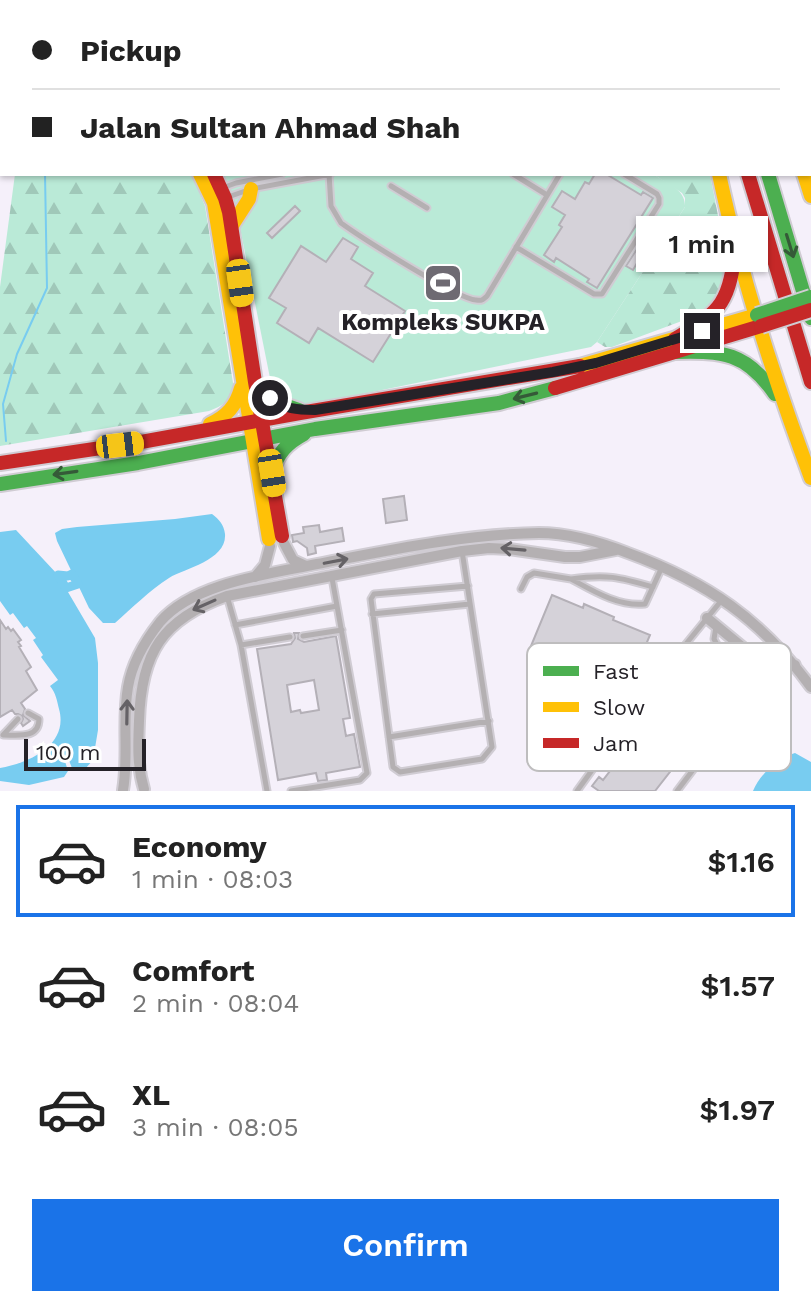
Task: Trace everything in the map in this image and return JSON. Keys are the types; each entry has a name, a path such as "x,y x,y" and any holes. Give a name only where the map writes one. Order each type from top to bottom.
{"main road":[{"path":"202,176 217,195 231,227 252,369 256,421 276,541"},
{"path":"214,176 243,384 256,421"},
{"path":"719,176 732,235 788,417 811,478"},
{"path":"749,176 811,382"},
{"path":"769,176 811,318"},
{"path":"805,176 811,196"},
{"path":"231,227 249,199 251,189"},
{"path":"675,346 722,304 729,292 733,268 732,235"},
{"path":"759,320 811,297"},
{"path":"0,484 138,463 259,438 499,403 546,391 759,320 811,310"},
{"path":"0,463 553,372 675,346 738,357 760,373 788,417"},
{"path":"252,369 259,387 276,402 288,408 315,410"},
{"path":"191,432 229,414 236,406 243,384"},
{"path":"265,473 282,449 295,438 315,429"},
{"path":"198,451 237,453 265,473"}],"street":[{"path":"122,790 126,770 128,687 146,642 162,619 189,599 219,586 253,578 461,539 539,533 567,536 618,549 681,574 722,599 774,643"},
{"path":"565,557 570,547 567,536"},
{"path":"253,578 265,565 276,541 293,560 307,566"},
{"path":"145,790 139,774 138,752 140,692 148,662 162,638 180,619 205,604 227,596 333,581 462,551 509,549 580,557 618,549"},
{"path":"712,622 737,643"},
{"path":"791,661 811,687"},
{"path":"791,665 795,665"},
{"path":"122,790 133,786 145,790"}],"lane":[{"path":"217,195 236,183 272,176"},
{"path":"217,195 319,176"},
{"path":"330,176 331,206 341,223 462,297 477,301 487,296 559,176"},
{"path":"516,176 547,195"},
{"path":"516,247 594,294 602,294 659,204 657,194 627,176"},
{"path":"391,186 427,208"},
{"path":"462,551 468,586 489,721 492,747 482,759 400,772 393,767 371,599 374,594 468,586"},
{"path":"571,579 633,606 645,604 662,566"},
{"path":"521,589 527,577 534,573 571,579 617,576 653,587"},
{"path":"595,592 594,584 598,576"},
{"path":"291,791 320,789 360,780 367,773 333,581"},
{"path":"227,596 241,645 267,791"},
{"path":"694,643 712,622 722,599"},
{"path":"372,614 470,604"},
{"path":"235,625 337,606"},
{"path":"712,622 716,643"},
{"path":"303,636 342,630"},
{"path":"241,645 290,637"},
{"path":"1,736 36,731 39,719 28,713"},
{"path":"1,736 18,719"},
{"path":"389,737 489,721"},
{"path":"577,791 592,771"},
{"path":"677,791 691,771"}],"green space":[{"path":"15,176 193,176 205,206 233,383 232,393 227,401 209,411 0,446 0,287"},
{"name":"Kompleks SUKPA","path":"222,176 656,176 679,191 685,207 591,347 309,405 286,397 270,378 239,223"},
{"path":"656,176 710,176 726,257 722,286 698,315 605,347 597,342 685,207 682,193"}],"water":[{"path":"212,514 221,522 225,534 224,543 213,557 162,583 115,623 103,623 89,608 55,533 77,527"},
{"path":"16,530 58,575 95,638 98,663 98,730 93,760 85,769 76,770 68,758 64,758 68,771 64,777 29,785 0,781 0,768 23,762 44,750 58,733 61,722 56,697 50,686 58,680 41,657 43,655 33,640 36,638 13,613 10,615 0,601 0,532"},
{"path":"795,753 811,762 811,791 753,791 767,771 791,771 791,755"}],"building":[{"path":"594,176 609,176 641,195 643,192 653,198 597,288 587,282 589,279 556,258 554,262 544,255 562,227 559,225 565,215 552,207 562,191 575,199 585,182 589,184"},
{"path":"295,206 300,211 272,238 267,233"},
{"path":"343,238 358,247 351,259 373,273 365,286 405,311 373,362 318,328 309,343 277,323 286,308 269,298 301,246 326,262"},
{"path":"644,238 650,241 633,270 626,266"},
{"path":"404,496 407,520 386,523 383,499"},
{"path":"319,525 320,532 342,528 344,541 315,546 316,553 308,555 307,548 297,541 293,542 292,535 304,533 303,527"},
{"path":"552,595 583,608 584,604 650,635 647,643 532,643"},
{"path":"0,620 6,629 13,629 21,640 19,647 31,667 26,671 37,690 21,703 25,709 23,715 30,721 23,726 22,716 12,710 0,717"},
{"path":"294,633 299,633 298,639 304,642 336,636 350,718 343,719 346,736 354,734 360,767 326,773 327,780 318,781 316,773 278,780 257,649 291,644","holes":["314,680 319,710 291,712 287,685"]},
{"path":"610,771 671,771 655,791 599,791 592,786 599,777 603,780"}],"waterway":[{"path":"6,441 3,404 17,354 47,288 45,176"},
{"path":"72,574 78,584 66,588 58,575 72,574"}],"traffic: fast":[{"path":"769,176 811,318"},
{"path":"757,315 811,297"},
{"path":"675,352 707,352 732,357 754,370 775,394"},
{"path":"258,384 276,402 299,410"},
{"path":"0,484 138,463 315,429 499,403 555,388"},
{"path":"272,471 284,449 304,434"}],"traffic: slow":[{"path":"201,176 214,203 269,539"},
{"path":"719,176 759,328 811,478"},
{"path":"805,176 811,196"},
{"path":"231,227 249,199 251,189"},
{"path":"580,366 757,315"},
{"path":"210,424 230,410 241,388"}],"traffic: jam":[{"path":"215,176 229,212 282,536"},
{"path":"749,176 811,382"},
{"path":"675,339 701,323 718,307 729,286 734,256"},
{"path":"761,326 811,310"},
{"path":"555,388 761,326"},
{"path":"0,463 141,442 580,366"}],"place":[{"name":"Kompleks SUKPA","path":"443,283"}],"route":[{"path":"270,398 288,408 315,410 553,372 596,363 702,331"}]}
